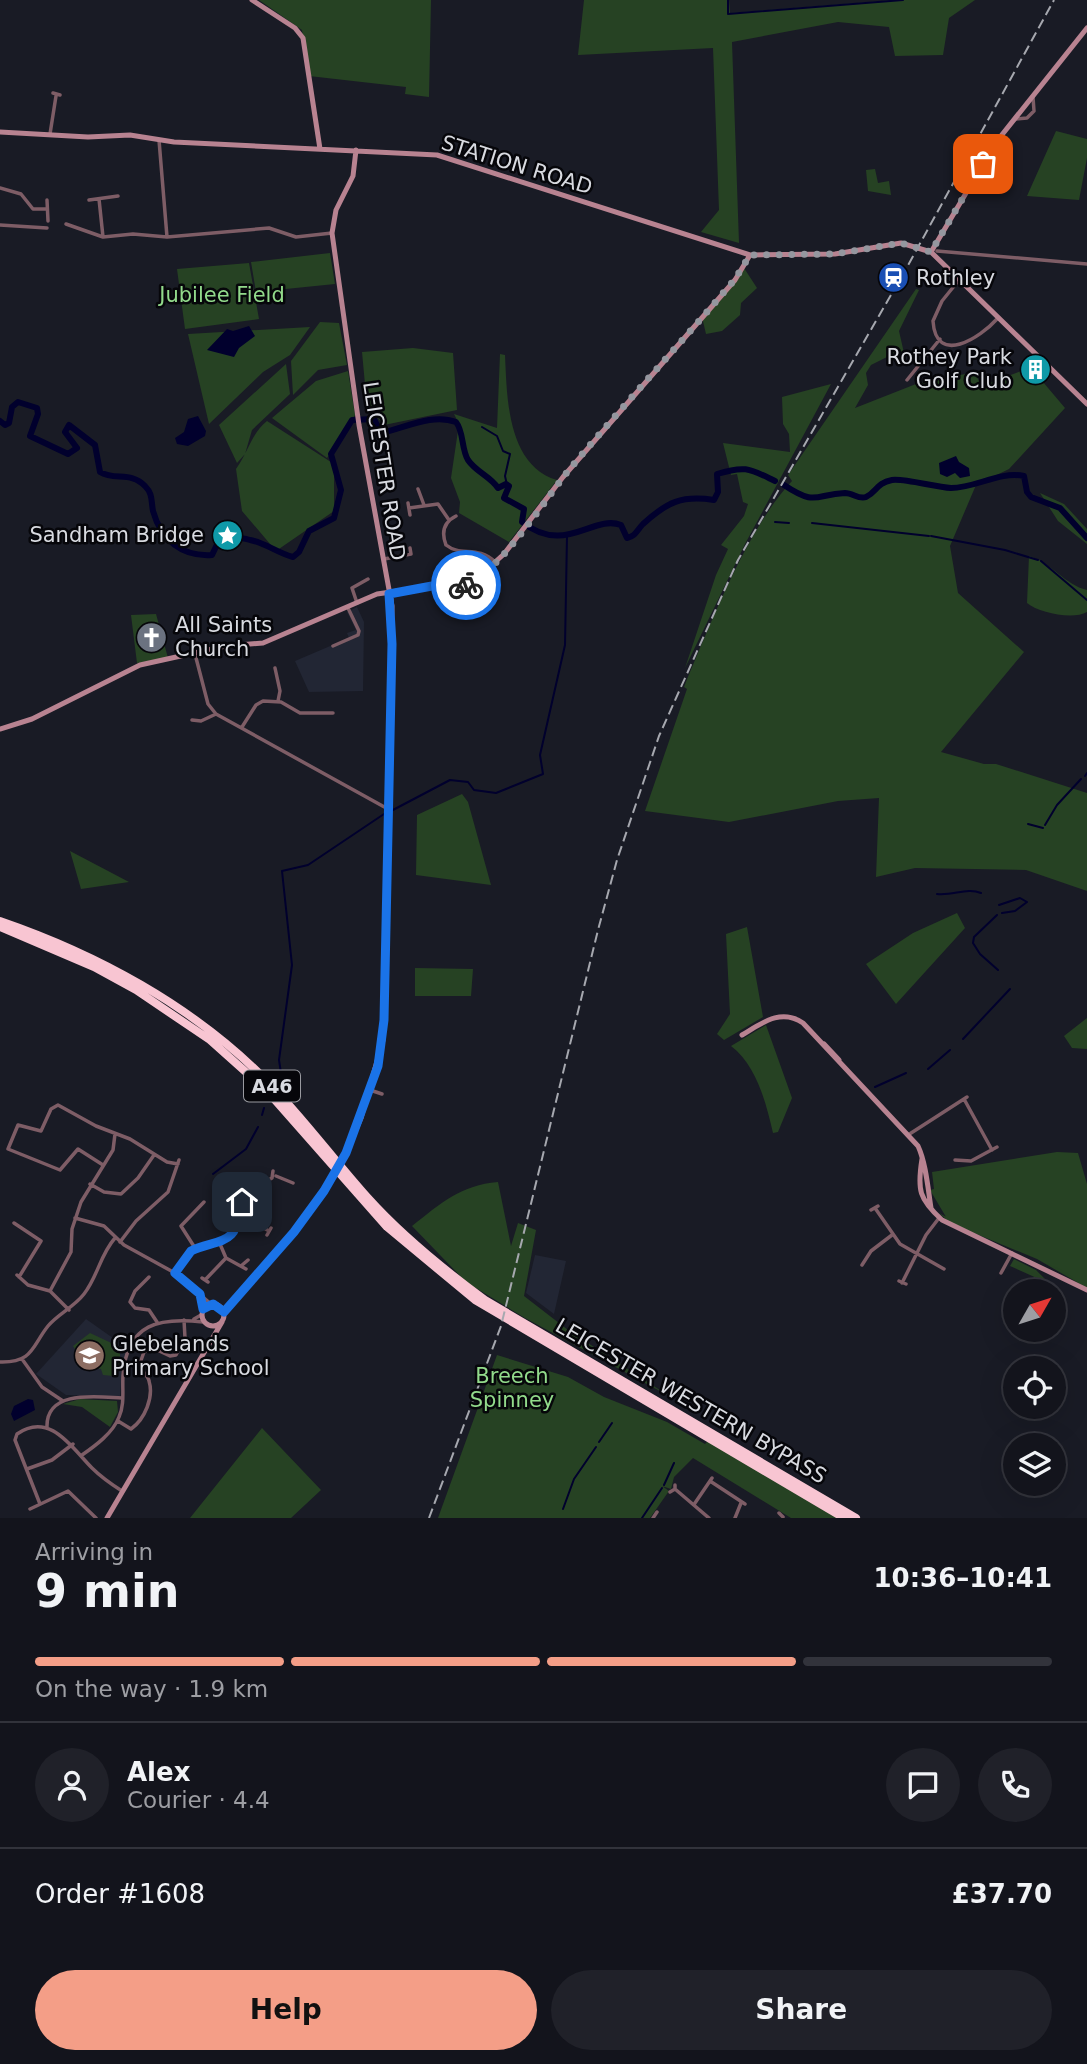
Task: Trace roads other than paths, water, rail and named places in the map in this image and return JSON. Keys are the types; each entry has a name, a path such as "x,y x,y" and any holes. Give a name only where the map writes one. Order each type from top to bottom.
{"highway":[{"name":"LEICESTER WESTERN BYPASS","path":"0,921 53,941 115,971 166,1001 217,1037 273,1087 370,1200 404,1235 503,1315 856,1518"},
{"name":"LEICESTER WESTERN BYPASS","path":"0,927 94,967 136,990 210,1040 286,1111 387,1227 438,1272 503,1315 844,1518"}],"street":[{"path":"252,0 295,28 303,38 320,149"},
{"path":"932,250 998,141 1087,28"},
{"path":"50,136 57,95"},
{"name":"STATION ROAD","path":"0,132 50,136 130,135 159,140 438,155 750,255 835,254 906,243 932,250"},
{"path":"159,140 167,237"},
{"name":"LEICESTER ROAD","path":"224,1312 294,1232 324,1191 346,1153 369,1092 383,1040 392,644 389,594 359,425 332,233 336,210 353,176 356,150"},
{"path":"0,188 21,194 33,209 47,209"},
{"path":"89,200 118,196"},
{"path":"99,199 103,237"},
{"path":"47,200 48,221"},
{"path":"66,224 103,237 143,234 167,237 269,228 299,237 332,233"},
{"path":"0,225 47,228"},
{"path":"932,250 1087,264"},
{"path":"932,250 997,319 1087,404"},
{"path":"0,729 32,719 140,664 226,646 262,643 377,594 432,586 464,586 480,577 496,563 691,327 735,279 750,255"},
{"path":"959,281 942,301 933,321 940,339 957,345 966,344 984,334 997,319"},
{"path":"907,380 940,339"},
{"path":"418,489 424,505"},
{"path":"408,503 410,515"},
{"path":"409,508 438,504 449,520"},
{"path":"456,516 449,520 443,536 449,548 482,552 496,563"},
{"path":"410,548 412,559"},
{"path":"382,559 411,554"},
{"path":"357,603 352,588 368,579"},
{"path":"333,646 358,635 359,631 348,608"},
{"path":"195,654 208,704 216,714 387,809"},
{"path":"271,675 276,671 278,701"},
{"path":"242,727 258,703 278,701 300,713 334,713"},
{"path":"192,720 201,721 216,714"},
{"path":"742,1035 768,1019 786,1016 803,1023 918,1146 922,1159 920,1194 927,1207 939,1218 1087,1290"},
{"path":"369,1092 382,1094"},
{"path":"908,1135 966,1098 992,1150"},
{"path":"0,1362 22,1358 38,1345 47,1327 69,1310 90,1286 102,1255 168,1192 178,1162 154,1155 58,1105 51,1109 41,1131 18,1125 8,1149 60,1170 78,1149 103,1165"},
{"path":"50,1291 71,1252 75,1218 90,1184 113,1150 115,1134"},
{"path":"956,1161 971,1161 997,1147"},
{"path":"90,1184 103,1192 121,1194 138,1178 154,1155"},
{"path":"236,1205 274,1173 293,1183"},
{"path":"195,1248 179,1227 196,1214 205,1202"},
{"path":"229,1203 236,1205"},
{"path":"175,1273 183,1258 195,1248 220,1243 230,1234 237,1221 236,1205"},
{"path":"874,1208 892,1234 916,1254 944,1269"},
{"path":"75,1218 104,1226 118,1240 175,1273 224,1312 222,1322 209,1346 107,1518"},
{"path":"902,1283 916,1254 939,1218"},
{"path":"237,1221 253,1222 269,1231"},
{"path":"14,1223 41,1241 18,1276 28,1285 50,1291 69,1310"},
{"path":"862,1265 871,1251 892,1234"},
{"path":"220,1243 226,1258 244,1268 248,1259"},
{"path":"1001,1273 1012,1253"},
{"path":"205,1280 226,1258"},
{"path":"149,1277 137,1285 130,1304 135,1308 149,1310 157,1322"},
{"path":"200,1294 209,1346"},
{"path":"192,1321 214,1304 236,1296"},
{"path":"118,1422 131,1429 136,1425 150,1402 149,1375 139,1366 144,1352 157,1349 175,1358 184,1338 184,1319"},
{"path":"82,1455 118,1422 123,1374 129,1349 143,1330 157,1322 184,1319 206,1324 222,1322"},
{"path":"22,1358 41,1387 63,1401"},
{"path":"47,1427 50,1415 63,1401 79,1396 122,1398"},
{"path":"40,1504 15,1437 23,1430 47,1427 73,1444 102,1477 122,1491"},
{"path":"27,1469 52,1460 73,1444"},
{"path":"695,1503 711,1480 743,1504 735,1518"},
{"path":"673,1489 695,1503 709,1518"},
{"path":"30,1508 68,1491 96,1518"}],"waterway":[{"path":"728,0 728,14 903,0"},
{"path":"0,421 5,425 9,423 12,407 18,402 37,408 38,414 30,436 68,454 77,448 65,432 69,425 95,445 100,472 129,477 140,481 148,489 161,530 174,545 201,555 212,555 223,532 261,543 293,557 299,552 309,531 334,518 341,490 331,454 352,420 374,419 381,433 428,420 456,422 471,464 498,488 506,484 509,486 504,498 524,509 522,522 537,531 552,535 565,535 610,523 621,525 627,538 630,537 668,505 693,499 714,500 718,492 717,474 727,471 748,470 775,481"},
{"path":"482,427 497,436 503,451 510,454 505,476 507,485"},
{"path":"784,485 803,496 816,498 845,493 863,498 883,483 892,480 951,488 1006,476 1024,476 1027,492 1031,497 1060,508 1087,538"},
{"path":"775,522 789,523"},
{"path":"812,523 929,536"},
{"path":"391,811 450,780 468,782 474,790 496,793 543,774 540,755 565,645 567,536"},
{"path":"931,536 1005,550 1038,560"},
{"path":"1041,561 1087,600"},
{"path":"1045,825 1057,805 1081,779"},
{"path":"281,1073 279,1060 292,965 282,871 308,865 384,814"},
{"path":"1028,824 1043,828"},
{"path":"937,894 970,891 981,893"},
{"path":"999,905 1020,898 1027,902 1015,911 1002,913"},
{"path":"997,915 974,937 973,943 980,954 998,970"},
{"path":"963,1039 1010,989"},
{"path":"928,1069 950,1050"},
{"path":"875,1087 906,1073"},
{"path":"262,1115 264,1108"},
{"path":"213,1174 246,1149 258,1127"},
{"path":"599,1442 612,1423"},
{"path":"563,1509 574,1479 596,1447"},
{"path":"664,1485 674,1463"},
{"path":"642,1518 662,1488"}],"railway":[{"path":"429,1518 501,1326 598,930 617,860 659,736 738,560 906,269 1054,0"}],"place":[{"name":"Rothley","path":"893,278"},
{"name":"Rothey Park Golf Club","path":"1035,369"},
{"name":"Sandham Bridge","path":"227,535"},
{"name":"All Saints Church","path":"152,637"},
{"name":"Glebelands Primary School","path":"89,1356"}],"park label":[{"name":"Jubilee Field","path":"222,295"},
{"name":"Breech Spinney","path":"512,1388"}]}
